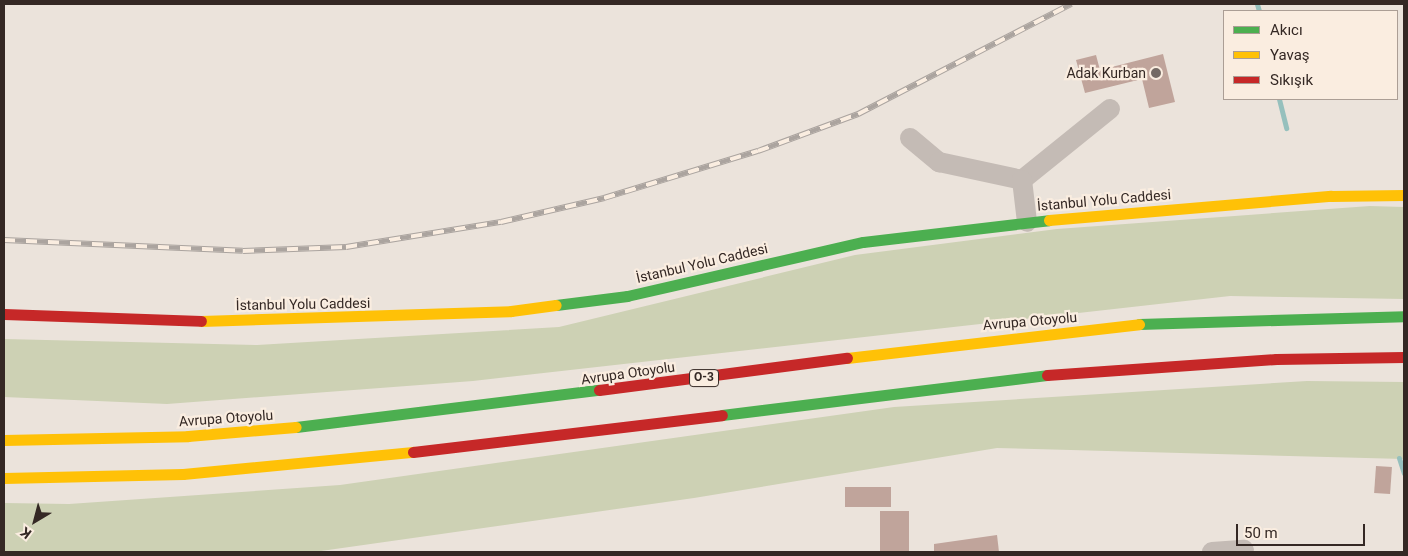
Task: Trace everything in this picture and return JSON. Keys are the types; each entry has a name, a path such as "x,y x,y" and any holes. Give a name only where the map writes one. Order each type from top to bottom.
{"main road":[{"name":"İstanbul Yolu Caddesi","path":"4,314 176,322 512,311 627,296 863,242 1027,222 1331,196 1404,195"},
{"name":"Avrupa Otoyolu","path":"4,440 188,436 336,424 936,346 1159,322 1404,316"},
{"path":"4,478 183,474 377,458 898,390 1070,372 1266,360 1404,357"}],"street":[{"path":"1022,180 1110,109"},
{"path":"910,138 939,162 1022,180"},
{"path":"1022,180 1027,222"},
{"path":"1212,552 1244,550"}],"green space":[{"path":"1370,206 1404,207 1404,299 1230,296 473,381 167,404 4,397 4,339 257,345 559,327 855,255 1057,229"},
{"path":"1307,381 1404,382 1404,459 997,448 694,498 314,552 4,552 4,503 69,504 340,485 894,407"}],"building":[{"path":"1163,54 1175,102 1149,108 1142,79 1085,93 1076,60 1096,55 1100,70"},
{"path":"1376,466 1392,467 1390,494 1374,493"},
{"path":"845,487 891,487 891,507 845,507"},
{"path":"880,511 909,511 909,552 880,552"},
{"path":"997,535 999,552 934,552 934,544"}],"waterway":[{"path":"1257,4 1259,10"},
{"path":"1279,100 1286,128"},
{"path":"1399,458 1404,473"}],"railway":[{"path":"4,240 243,251 346,247 501,222 604,198 758,151 858,114 1071,4"}],"traffic: fast":[{"path":"556,305 627,296 863,242 1049,220"},
{"path":"1139,324 1404,316"},
{"path":"722,415 1047,375"},
{"path":"296,427 599,390"}],"traffic: slow":[{"path":"1049,220 1331,196 1404,195"},
{"path":"201,321 511,311 556,305"},
{"path":"847,358 1139,324"},
{"path":"4,440 188,436 296,427"},
{"path":"4,478 183,474 413,452"}],"traffic: jam":[{"path":"4,314 201,321"},
{"path":"1047,375 1276,359 1404,357"},
{"path":"599,390 847,358"},
{"path":"413,452 722,415"}],"place":[{"name":"Adak Kurban","path":"1156,73"}]}
